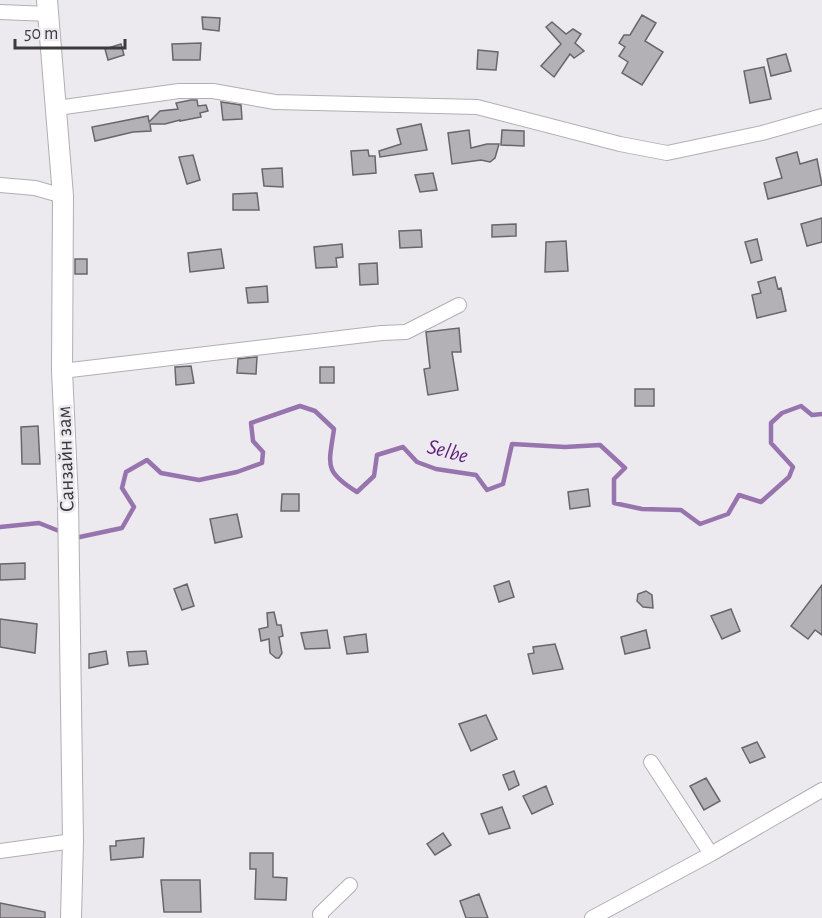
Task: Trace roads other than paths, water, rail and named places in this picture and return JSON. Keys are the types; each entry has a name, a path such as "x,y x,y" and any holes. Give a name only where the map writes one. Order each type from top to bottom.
{"main road":[{"name":"Санзайн зам","path":"48,7 63,196 62,371 68,500 73,841 71,918"}],"street":[{"path":"0,12 48,7"},
{"path":"57,108 179,91 213,91 275,102 477,107 620,144 666,153 762,133 822,116"},
{"path":"0,185 35,188 63,196"},
{"path":"62,371 406,332 459,305"},
{"path":"651,762 711,854"},
{"path":"592,918 711,854 822,790"},
{"path":"0,851 73,841"},
{"path":"321,918 320,914 350,885"}],"waterway":[{"name":"Selbe","path":"75,538 122,528 134,507 122,488 126,472 147,460 161,473 199,480 237,472 262,463 263,452 253,441 251,423 300,406 315,411 334,429 330,459 333,472 357,492 374,476 377,455 403,447 417,462 436,469 476,475 487,490 503,484 512,444 565,447 600,445 625,468 614,479 614,503 642,509 681,510 700,524 728,514 739,495 761,502 789,477 793,467 771,443 771,423 782,413 801,406 812,415 822,414"},
{"name":"Selbe","path":"0,527 39,523 64,533"}]}
